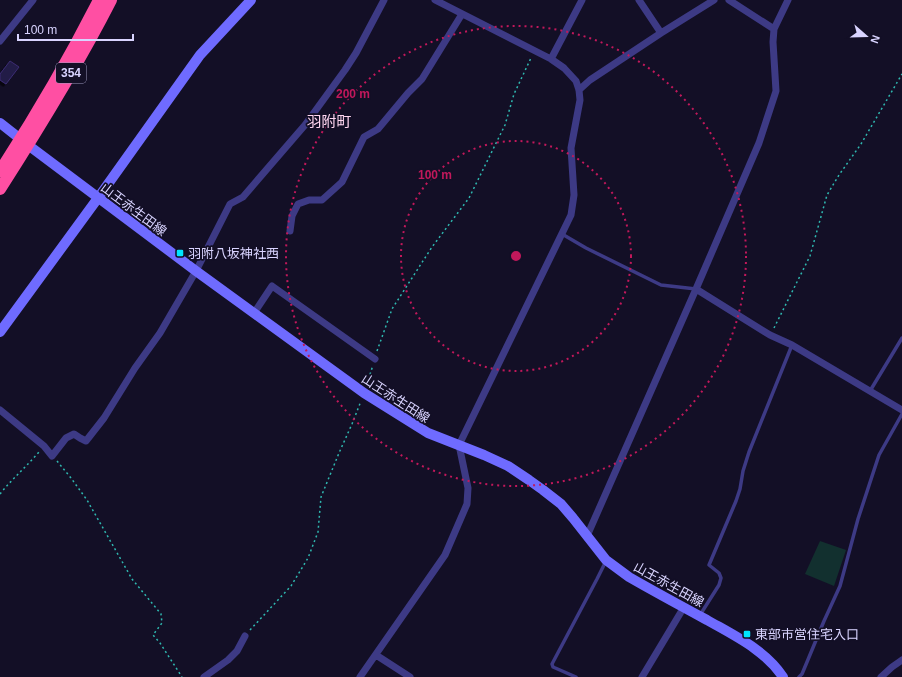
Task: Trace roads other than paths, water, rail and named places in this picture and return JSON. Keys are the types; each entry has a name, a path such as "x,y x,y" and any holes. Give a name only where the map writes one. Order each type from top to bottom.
{"highway":[{"name":"354","path":"0,189 100,0"},
{"name":"354","path":"0,171 24,142 80,59 111,0"}],"main road":[{"path":"0,332 200,56 251,0"},
{"name":"山王赤生田線","path":"0,123 196,271 364,393 428,433 508,466 529,480 561,504 606,560 629,577 743,640 767,658 783,677"}],"street":[{"path":"0,41 33,0"},
{"path":"0,410 44,446 52,456 66,438 74,434 86,441 91,436 135,368 160,333 196,271 230,204 243,196 305,125 352,59 384,0"},
{"path":"360,677 445,555 467,504 468,488 459,445 571,215 574,196 571,148 580,100 576,81 564,68 551,59 434,0"},
{"path":"551,59 582,0"},
{"path":"639,0 661,33"},
{"path":"579,90 590,80 714,0"},
{"path":"729,0 738,3 774,29"},
{"path":"587,536 759,143 776,91 773,42 774,29 788,0"},
{"path":"290,231 292,216 298,204 309,200 322,200 342,182 364,137 378,129 408,93 422,79 462,14"},
{"path":"254,313 272,286 375,359"},
{"path":"696,289 770,335 792,345 902,410"},
{"path":"642,677 684,607"},
{"path":"204,677 228,660 237,651 245,636"},
{"path":"376,655 410,677"},
{"path":"880,677 902,660"}],"lane":[{"path":"561,233 586,248 661,285 696,289"},
{"path":"870,391 902,338"},
{"path":"699,616 722,578 719,573 709,565 736,501 749,452 792,345"},
{"path":"799,677 802,674 840,586 858,519 879,455 902,414"},
{"path":"576,677 553,667 552,664 591,592 606,560"}],"place":[{"name":"羽附八坂神社西","path":"180,253"},
{"name":"東部市営住宅入口","path":"747,634"}],"district":[{"name":"羽附町","path":"329,122"}]}
